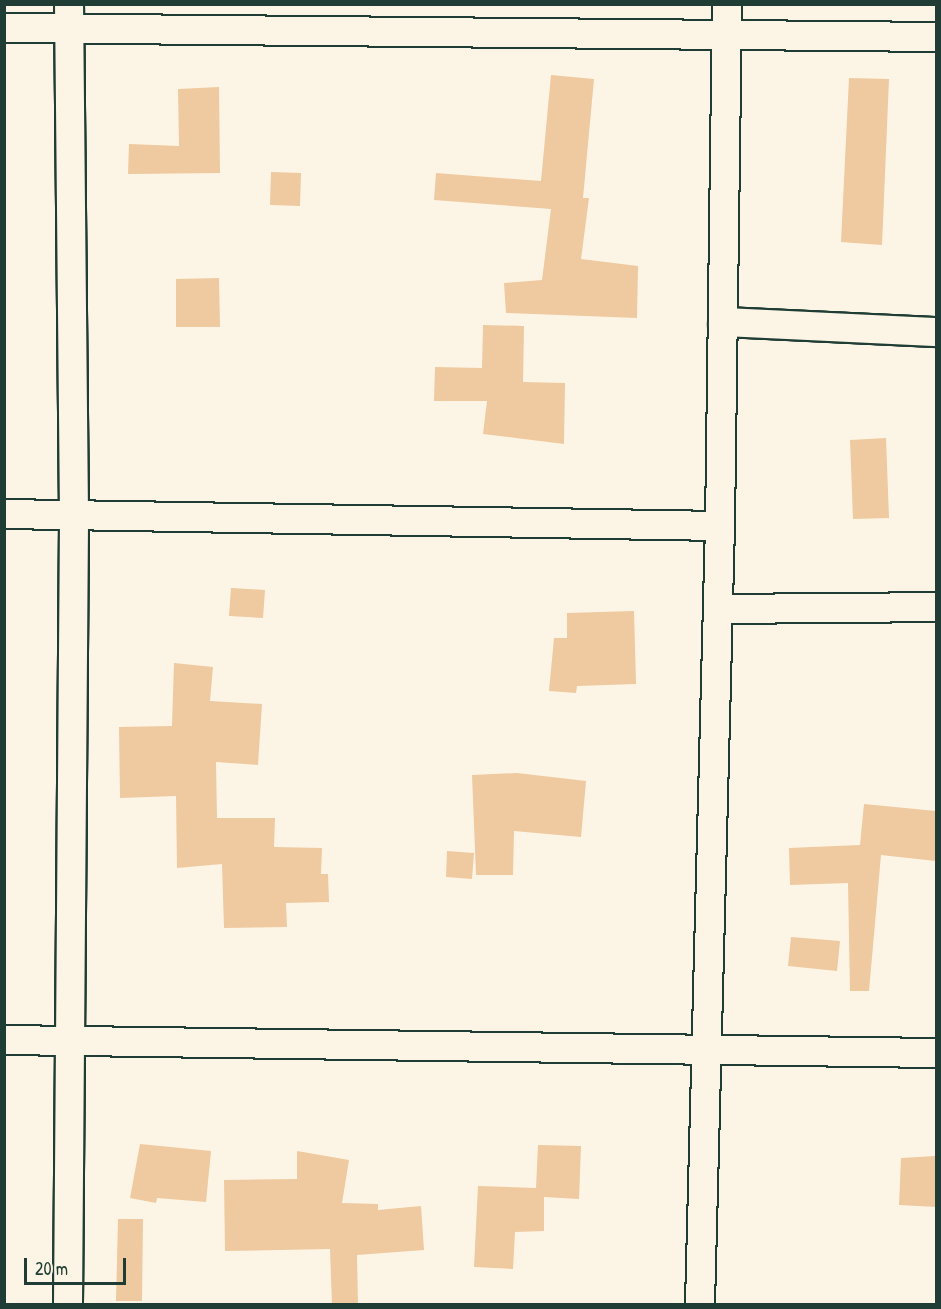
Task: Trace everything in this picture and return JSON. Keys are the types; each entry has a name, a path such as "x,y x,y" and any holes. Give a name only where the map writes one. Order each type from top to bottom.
{"street":[{"path":"700,1305 720,526 727,4"},
{"path":"68,1305 68,1041 74,514 69,17"},
{"path":"4,28 69,17 727,36 936,37"},
{"path":"723,322 936,332"},
{"path":"4,514 386,523 720,526"},
{"path":"718,609 936,607"},
{"path":"4,1040 936,1053"}],"building":[{"path":"551,75 594,79 583,198 589,198 581,259 638,266 637,318 506,313 504,283 542,280 551,209 434,200 436,173 541,181"},
{"path":"849,78 889,79 882,245 841,242"},
{"path":"219,87 220,173 128,174 129,144 179,146 178,89"},
{"path":"271,172 301,173 300,206 270,205"},
{"path":"219,278 220,327 176,327 176,279"},
{"path":"483,325 524,326 523,382 565,383 564,444 483,434 487,401 434,401 435,367 482,368"},
{"path":"886,438 889,518 853,519 850,440"},
{"path":"231,588 265,590 263,618 229,616"},
{"path":"634,611 636,684 577,686 576,693 549,691 554,638 567,638 567,613"},
{"path":"174,663 213,667 210,701 262,704 258,765 216,762 217,818 275,818 274,847 322,848 321,874 328,874 329,902 286,903 287,927 224,928 222,864 177,868 176,796 120,798 119,727 172,726"},
{"path":"517,773 586,781 581,837 514,831 513,875 476,875 472,775"},
{"path":"864,804 936,811 936,861 881,855 869,991 850,991 848,883 790,885 789,848 860,845"},
{"path":"447,851 474,853 472,879 446,877"},
{"path":"791,937 840,941 837,971 788,966"},
{"path":"140,1144 211,1151 206,1202 157,1198 156,1203 130,1198"},
{"path":"538,1145 581,1146 579,1199 544,1197 544,1231 515,1232 513,1269 474,1267 478,1186 536,1188"},
{"path":"297,1151 349,1160 342,1203 378,1204 378,1210 421,1206 424,1250 357,1255 358,1305 332,1305 330,1249 225,1251 224,1180 297,1179"},
{"path":"935,1156 936,1207 899,1205 901,1158"},
{"path":"118,1219 143,1219 142,1301 116,1301"}]}
